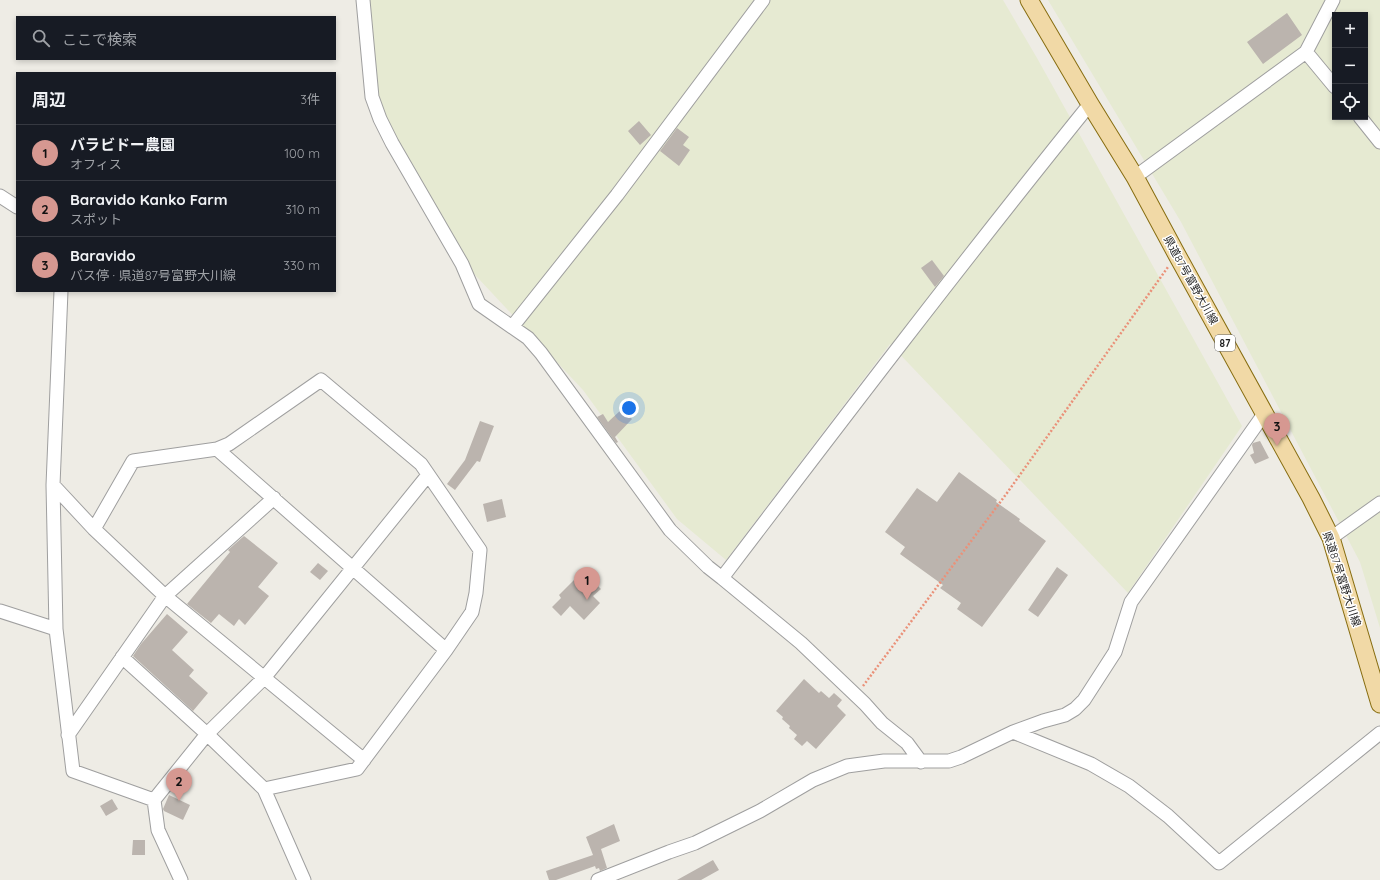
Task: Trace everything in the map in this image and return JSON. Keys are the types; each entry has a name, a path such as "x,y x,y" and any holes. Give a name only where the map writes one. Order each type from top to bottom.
{"main road":[{"name":"県道87号富野大川線","path":"1029,0 1135,177 1291,461 1330,538 1380,704"}],"street":[{"path":"362,0 372,98 380,119 392,143 462,264 479,304 528,338 541,353 670,530 708,568 801,643 865,704 882,723 907,743 922,762"},
{"path":"512,327 617,195 762,0"},
{"path":"1135,177 1306,52 1333,0"},
{"path":"1306,52 1333,84"},
{"path":"722,578 837,427 1021,190 1090,104"},
{"path":"1362,120 1380,142"},
{"path":"0,196 16,207"},
{"path":"61,292 53,485 56,629 73,771 154,800"},
{"path":"94,529 133,461 217,449 229,444 321,380 421,464 480,550 476,593 472,612 446,650 357,769 264,789"},
{"path":"598,880 695,843 760,811 813,780 846,766 884,761 949,761 961,757 1013,732 1065,715 1075,709 1084,700 1115,652 1131,602 1264,414"},
{"path":"217,449 446,650"},
{"path":"181,880 158,830 154,800 207,734 264,678 352,567 428,475"},
{"path":"53,485 94,529 165,596 364,760"},
{"path":"68,735 165,596 274,498"},
{"path":"1330,538 1380,503"},
{"path":"0,611 56,629"},
{"path":"122,657 207,734 264,789 304,880"},
{"path":"1013,732 1091,764 1129,786 1168,816 1219,863 1380,733"}],"path":[{"path":"856,696 1007,493 1177,255"}],"green space":[{"path":"363,0 1003,0 1037,58 1242,426 1128,593 890,344 726,560 677,519 583,390 462,261 378,103"},
{"path":"1048,0 1380,0 1380,628 1360,562 1181,222"}],"building":[{"path":"1287,13 1302,35 1263,64 1247,42"},
{"path":"639,121 651,135 640,145 628,131"},
{"path":"677,128 689,137 683,145 690,150 679,166 660,151"},
{"path":"932,260 944,276 935,287 921,268"},
{"path":"622,409 632,419 615,437 618,442 616,443 597,417 603,414 608,422"},
{"path":"480,421 494,426 480,462 477,461 455,490 447,484 465,460"},
{"path":"1260,441 1269,458 1255,464 1250,455 1254,453 1252,445 1253,443"},
{"path":"959,472 997,500 996,502 1020,519 1019,521 1046,541 982,627 957,609 961,603 940,588 943,585 900,554 905,547 885,532 917,488 937,502"},
{"path":"502,499 506,517 487,522 483,504"},
{"path":"244,536 278,563 258,587 269,596 245,625 239,619 234,626 219,614 211,623 187,604 230,552 228,550"},
{"path":"318,563 328,571 320,580 310,572"},
{"path":"1057,567 1068,575 1038,617 1028,610"},
{"path":"586,574 601,589 593,596 600,603 584,620 570,606 561,616 552,607 561,598 559,595 578,576 581,579"},
{"path":"167,614 188,632 172,650 194,670 189,676 208,693 193,711 133,656 141,644"},
{"path":"804,679 819,693 821,691 829,698 834,693 842,700 837,706 846,715 816,749 807,741 802,746 794,739 797,735 789,728 790,726 776,711"},
{"path":"169,795 190,805 183,820 164,811 163,809"},
{"path":"112,799 118,809 106,816 100,806"},
{"path":"614,824 620,841 601,849 607,868 600,871 599,868 596,869 595,866 556,880 549,880 546,871 593,855 586,837"},
{"path":"133,840 145,840 145,855 132,855"},
{"path":"713,860 719,870 701,880 677,880"}],"place":[{"name":"Baravido","path":"1277,446"},
{"name":"バラビドー農園","path":"587,600"},
{"name":"Baravido Kanko Farm","path":"179,801"}]}
